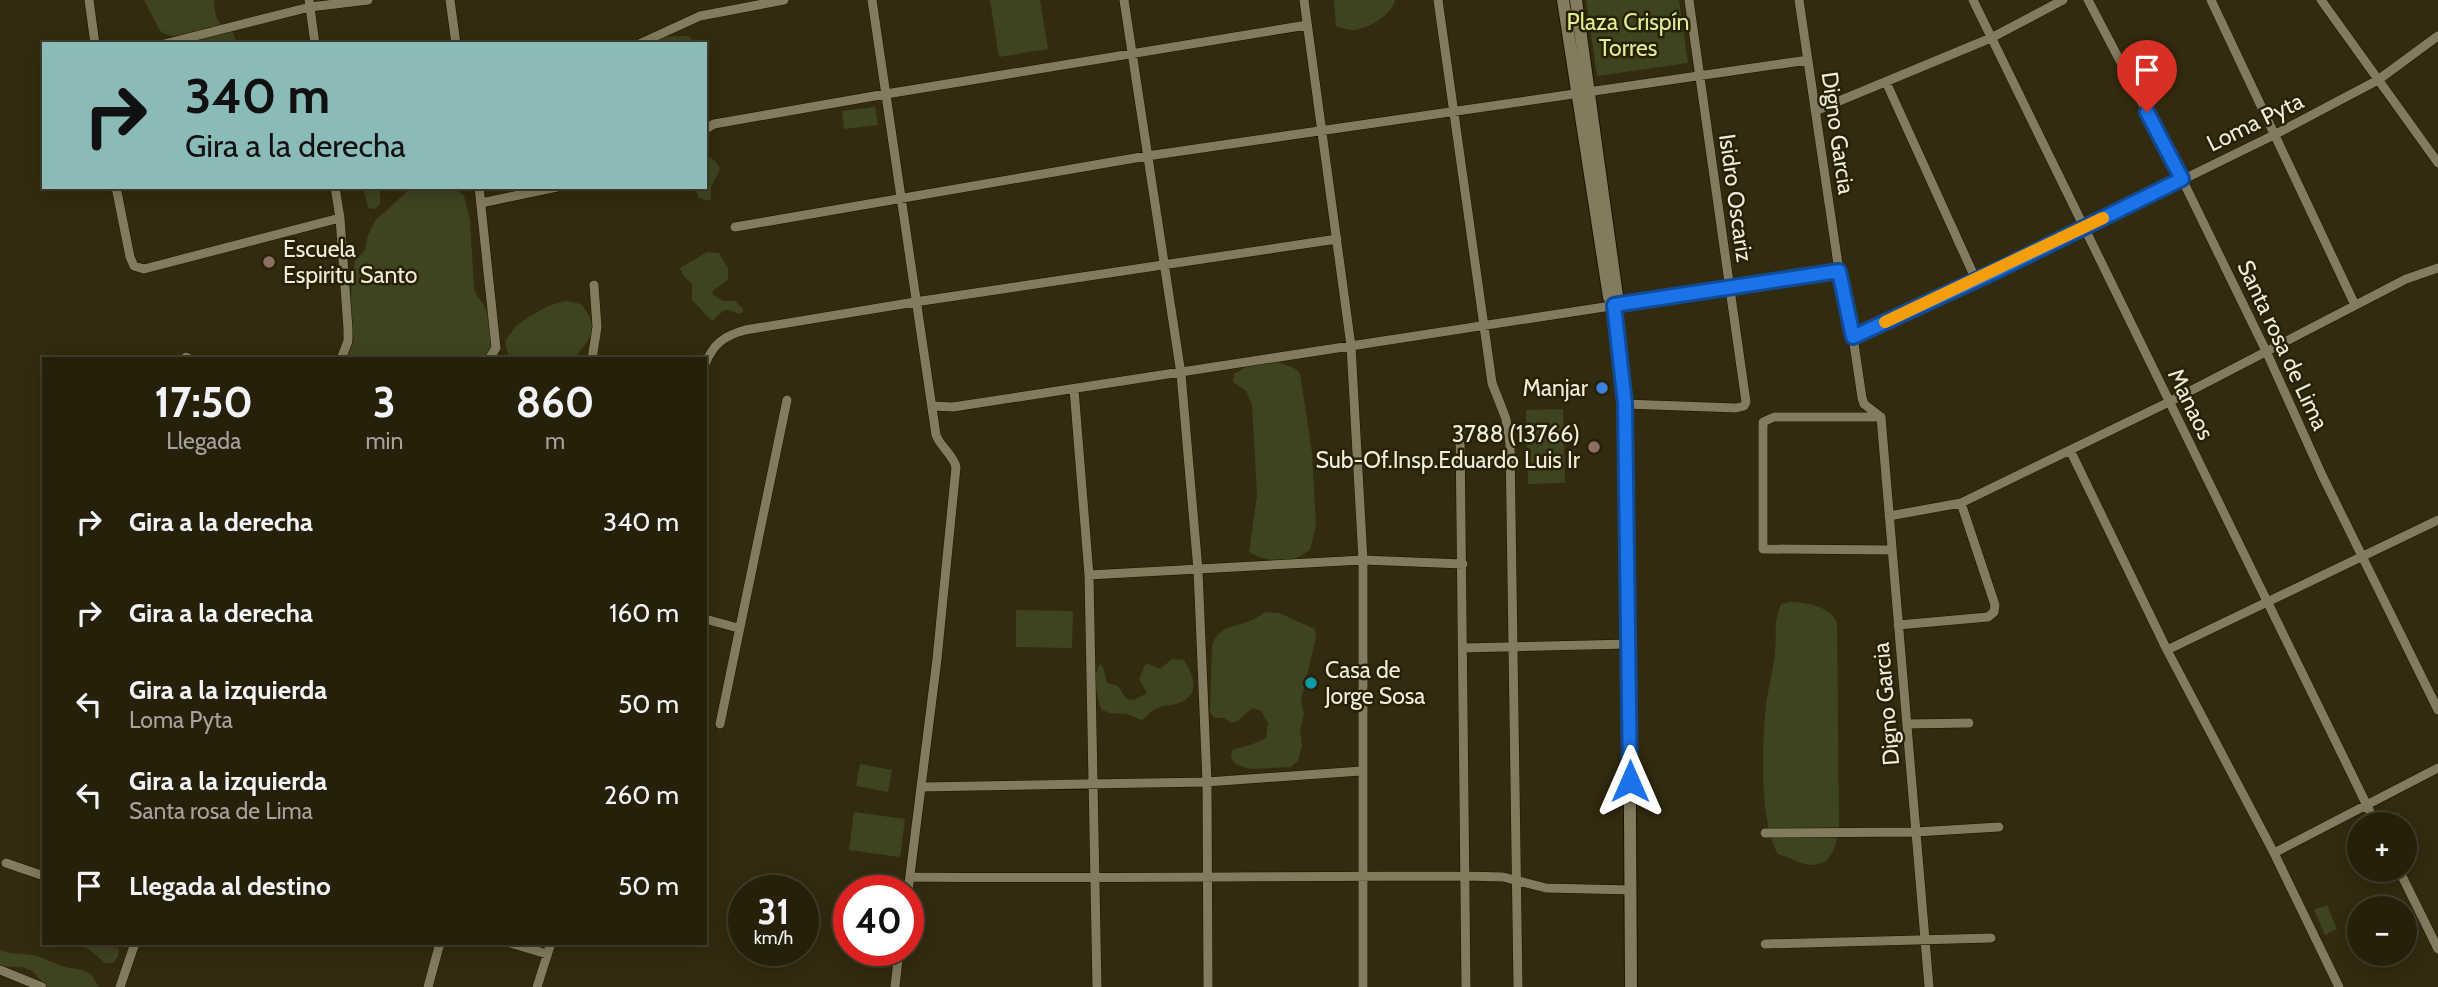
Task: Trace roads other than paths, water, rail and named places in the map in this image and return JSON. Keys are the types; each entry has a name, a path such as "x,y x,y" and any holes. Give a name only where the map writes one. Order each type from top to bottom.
{"street":[{"path":"89,0 95,42"},
{"path":"170,42 309,4 368,0"},
{"path":"450,0 456,42"},
{"path":"643,42 700,16 784,0"},
{"path":"872,0 938,442 954,458 956,467 910,875"},
{"path":"1124,0 1181,374 1198,570 1207,782 1208,987"},
{"path":"1304,0 1351,346 1363,560 1363,987"},
{"path":"1438,0 1493,391 1506,419 1509,436 1518,987"},
{"path":"1563,0 1583,93"},
{"path":"1576,0 1583,93 1609,297 1614,305 1625,404 1631,987"},
{"name":"Isidro Oscariz","path":"1625,404 1736,408 1744,406 1746,402 1689,0"},
{"name":"Digno Garcia","path":"1799,0 1839,271 1863,401 1881,417 1929,987"},
{"name":"Manaos","path":"1973,0 2370,812"},
{"path":"1815,111 1991,38 2063,0"},
{"name":"Santa rosa de Lima","path":"2088,0 2182,179 2266,351 2322,475 2438,710"},
{"path":"2211,0 2355,305"},
{"path":"2321,0 2438,163"},
{"path":"309,4 315,42"},
{"path":"707,128 714,124 886,93 1307,25"},
{"name":"Loma Pyta","path":"1853,337 2276,134 2378,80 2438,36"},
{"path":"735,227 1147,156 1808,60"},
{"path":"1886,82 1976,280"},
{"path":"117,189 130,257 134,265 144,269 340,218"},
{"path":"335,189 348,329 348,341 342,357"},
{"path":"479,189 496,348 491,357"},
{"path":"481,203 548,189"},
{"path":"707,361 714,347 727,335 745,330 1337,239"},
{"path":"1889,516 1961,503 2169,402 2406,279 2438,268"},
{"path":"932,406 953,407 1181,374 1839,271"},
{"path":"592,357 597,327 594,285"},
{"path":"1074,389 1089,575 1097,987"},
{"path":"720,724 787,400"},
{"path":"1881,417 1765,419 1763,549 1892,550"},
{"path":"1460,431 1466,987"},
{"path":"2070,450 2166,650 2274,853 2339,987"},
{"path":"1898,625 1988,617 1994,612 1995,605 1961,503"},
{"path":"2166,650 2438,520"},
{"path":"1089,575 1363,560 1463,564"},
{"path":"707,620 738,628"},
{"path":"1463,648 1629,644"},
{"path":"1907,724 1969,723"},
{"path":"2274,853 2438,768"},
{"path":"922,787 1207,782 1362,771"},
{"path":"1765,833 1916,832 1999,827"},
{"path":"6,863 42,875"},
{"path":"924,877 1095,879 1465,876 1503,877 1546,888 1631,890"},
{"path":"2405,882 2438,948"},
{"path":"1765,944 1991,938"},
{"path":"120,987 134,945"},
{"path":"428,987 439,945"},
{"path":"517,945 547,954"},
{"path":"537,987 550,945"},
{"path":"895,987 897,966"},
{"path":"0,970 42,987"}],"place":[{"name":"Escuela Espiritu Santo","path":"269,262"},
{"name":"Manjar","path":"1602,388"},
{"name":"3788 (13766) Sub-Of.Insp.Eduardo Luis Ir","path":"1594,447"},
{"name":"Casa de Jorge Sosa","path":"1311,683"}],"park label":[{"name":"Plaza Crispín Torres","path":"1628,35"}]}
